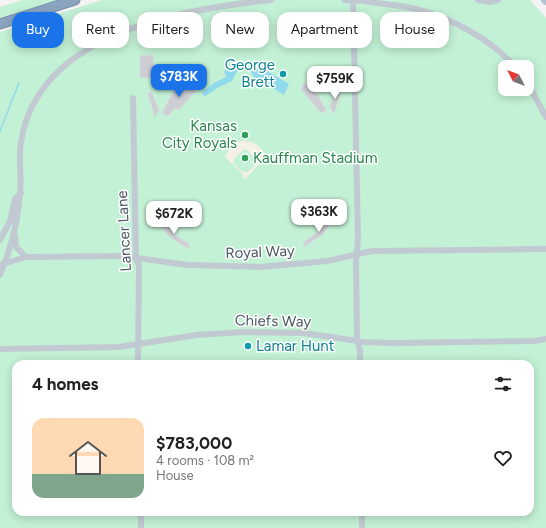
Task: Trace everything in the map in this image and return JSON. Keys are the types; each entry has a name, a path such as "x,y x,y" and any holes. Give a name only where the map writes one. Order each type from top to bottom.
{"highway":[{"path":"0,24 76,0"}],"street":[{"path":"0,276 15,229 20,193 19,155 21,141 28,117 43,89 56,73 84,50 111,37 150,23 195,12 271,0"},
{"path":"345,0 364,1 415,9 443,19 486,42 507,60"},
{"path":"353,0 358,239 357,340 360,350 360,360"},
{"path":"478,0 489,2 498,0"},
{"path":"534,95 546,117"},
{"name":"Lancer Lane","path":"133,98 136,259 139,265 138,360"},
{"path":"0,240 10,221 15,199 20,193"},
{"path":"15,229 16,247 26,256"},
{"name":"Royal Way","path":"3,264 26,256 123,256 188,265 261,267 327,261 372,251 546,249"},
{"name":"Chiefs Way","path":"0,349 118,347 196,335 243,332 304,333 392,343 534,341 546,339"},
{"path":"140,516 141,528"},
{"path":"362,516 362,528"}],"green space":[{"path":"22,0 61,0 22,12 12,12 12,15 0,19 0,7"},
{"path":"102,0 530,0 546,18 546,528 0,528 0,32 12,28 12,48 64,48 64,12"}],"sand":[{"path":"240,141 253,142 262,149 266,157 245,179 243,178 242,173 225,157 231,147","holes":["243,150 247,150 258,162 248,172 243,172 233,163 235,158"]}],"water":[{"path":"239,67 232,81 219,87 204,97 202,92 214,83 226,77 224,71"},
{"path":"248,67 269,72 289,84 284,95 268,85 256,81"}],"building":[{"path":"153,55 154,77 140,78 140,56"},
{"path":"189,81 195,91 179,110 175,108 168,116 162,113 173,92"},
{"path":"305,83 315,90 326,110 321,113 301,89"},
{"path":"337,88 341,91 334,114 330,107"},
{"path":"151,91 159,110 155,117 148,94"},
{"path":"329,217 332,221 323,234 304,247 304,242 319,231"},
{"path":"163,220 174,234 189,244 189,249 167,234 160,224"}],"waterway":[{"path":"0,131 19,83"}],"place":[{"name":"George Brett","path":"283,74"},
{"name":"Kansas City Royals","path":"245,135"},
{"name":"Kauffman Stadium","path":"245,158"},
{"name":"Lamar Hunt","path":"248,346"}]}
